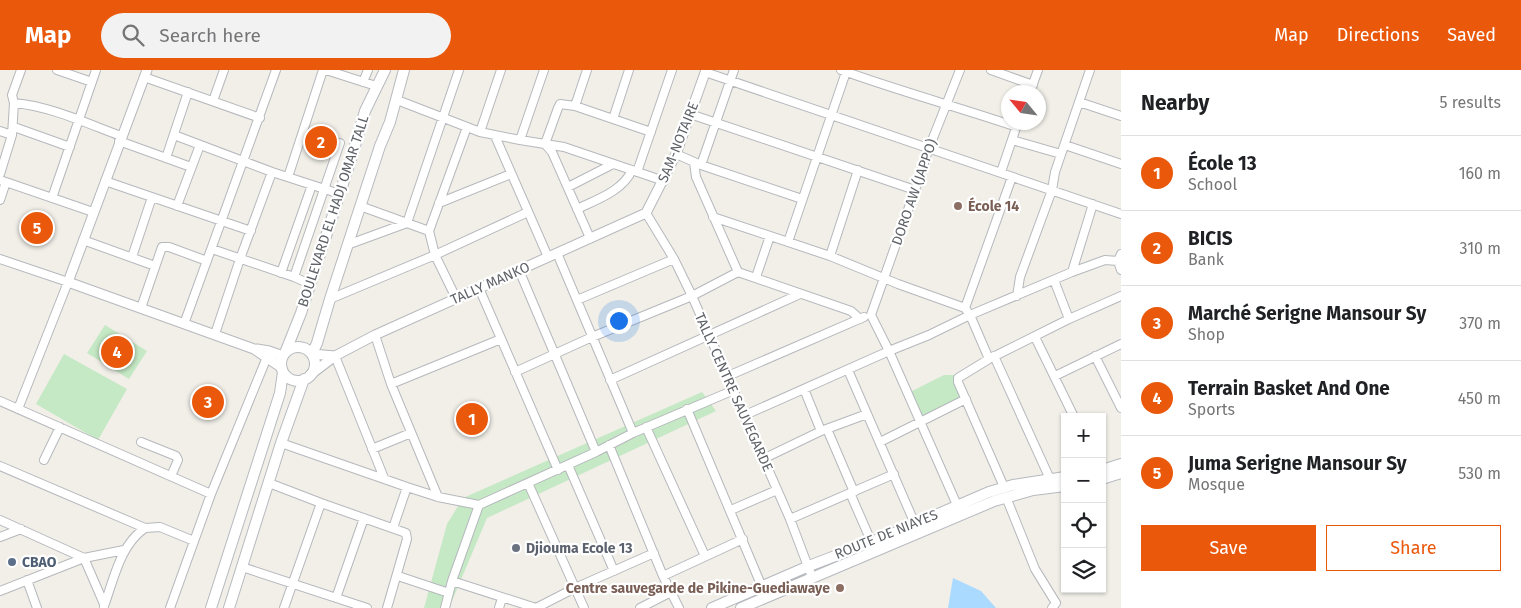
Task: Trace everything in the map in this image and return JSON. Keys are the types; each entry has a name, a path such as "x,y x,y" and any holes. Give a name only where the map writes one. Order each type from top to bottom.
{"main road":[{"name":"BOULEVARD EL HADJ OMAR TALL","path":"284,354 301,313 365,111 385,70"},
{"name":"BOULEVARD EL HADJ OMAR TALL","path":"312,354 397,100 404,70"},
{"path":"211,608 280,393 284,354 291,348 299,347 306,349 312,354 314,367 307,377 281,442 229,608"},
{"path":"283,370 292,379 300,380 307,377"},
{"path":"1106,469 1121,464"},
{"path":"1106,478 1121,473"},
{"name":"ROUTE DE NIAYES","path":"712,608 808,566 915,524 957,505 1061,478"},
{"name":"ROUTE DE NIAYES","path":"741,608 1005,492 1061,486"}],"street":[{"path":"0,174 13,131 14,103 12,92 20,70"},
{"path":"57,70 92,82"},
{"path":"52,198 96,70"},
{"path":"213,101 224,70"},
{"path":"184,324 276,70"},
{"path":"288,177 324,70 376,86"},
{"path":"363,82 368,70"},
{"path":"407,223 459,70"},
{"path":"480,132 501,70"},
{"path":"520,140 544,70"},
{"path":"575,106 587,70"},
{"path":"613,119 629,70"},
{"path":"577,209 610,194 635,171 651,132 672,70"},
{"path":"734,70 716,122 698,164 696,177 738,272"},
{"name":"DORO AW (JAPPO)","path":"870,314 929,148 960,70"},
{"path":"991,70 1013,74 1026,85"},
{"path":"1032,85 1038,70"},
{"path":"1017,296 1020,277 1052,190 1055,172 1090,70"},
{"path":"706,71 1121,214"},
{"name":"SAM-NOTAIRE","path":"646,213 664,181 676,154 706,71"},
{"path":"788,242 844,71 895,89 1001,120"},
{"path":"18,409 68,282 145,73 188,92 260,118"},
{"path":"166,158 188,92"},
{"path":"397,100 480,132 564,147 664,181"},
{"path":"1079,102 1121,116"},
{"path":"14,103 44,108 191,167"},
{"path":"545,144 560,104 575,106 651,132"},
{"path":"690,114 915,190"},
{"path":"456,298 435,255 429,232 466,127"},
{"path":"1001,172 1016,130"},
{"path":"0,131 13,131 70,147"},
{"path":"174,135 272,172 340,194"},
{"path":"495,136 528,212 577,300 633,433"},
{"path":"1012,140 1061,154"},
{"path":"294,277 340,143"},
{"path":"545,144 552,152 590,238"},
{"path":"177,206 200,145"},
{"path":"1065,145 1121,164"},
{"path":"676,154 698,164 802,199"},
{"path":"568,188 613,164"},
{"path":"830,256 858,170"},
{"path":"215,334 272,172"},
{"path":"439,203 511,174"},
{"path":"964,308 1012,176"},
{"path":"0,200 3,181 94,212"},
{"path":"105,181 251,231"},
{"path":"281,274 312,185"},
{"path":"132,257 152,198"},
{"path":"1072,272 1093,204"},
{"path":"360,206 429,232"},
{"path":"330,298 435,255 528,212"},
{"name":"TALLY MANKO","path":"307,377 335,356 375,335 646,213"},
{"name":"TALLY CENTRE SAUVEGARDE","path":"646,213 674,259 710,335 790,519 812,577"},
{"path":"714,217 830,256 964,308 970,315 992,358 1050,479"},
{"path":"347,245 407,223"},
{"path":"756,277 770,236"},
{"path":"83,240 155,266"},
{"path":"141,308 160,249 164,246 207,261"},
{"path":"212,249 310,284"},
{"path":"744,416 929,335 970,315 1072,272 1105,260 1120,258 1121,270"},
{"path":"0,259 254,349 283,370"},
{"path":"577,300 674,259"},
{"path":"519,270 596,452"},
{"path":"515,372 592,336 692,296 738,272 851,311 860,319"},
{"path":"1054,280 1069,319"},
{"path":"479,288 558,470"},
{"path":"610,380 800,294"},
{"path":"1052,608 1056,603 1035,569 958,378 992,358 1069,319 1120,299"},
{"path":"728,376 870,314 922,423 957,505"},
{"path":"375,335 391,384 438,497"},
{"path":"1035,337 1072,413"},
{"path":"391,384 501,339"},
{"path":"1055,376 1121,344"},
{"path":"254,349 284,354"},
{"path":"312,354 335,356 384,478"},
{"path":"1096,356 1121,408"},
{"path":"170,608 211,494 267,357"},
{"path":"848,370 915,524"},
{"path":"804,389 852,492 871,541"},
{"path":"281,442 384,478 407,488 438,497 479,505 558,470 646,427 734,390"},
{"path":"880,442 922,423 966,399"},
{"path":"0,401 211,494"},
{"path":"687,409 762,587"},
{"path":"763,459 824,430 867,414"},
{"path":"44,460 60,427"},
{"path":"646,427 705,556"},
{"path":"372,449 411,433"},
{"path":"141,442 176,456 178,460 172,476"},
{"path":"609,445 663,576 680,608"},
{"path":"568,464 614,571"},
{"path":"0,466 145,528 160,527 194,541"},
{"path":"790,519 894,474"},
{"path":"269,483 404,531 408,536 398,576 387,608"},
{"path":"528,483 584,608"},
{"path":"393,528 407,488"},
{"path":"731,510 777,490"},
{"path":"284,608 321,503"},
{"path":"445,608 452,581 479,505"},
{"path":"336,598 364,518"},
{"path":"0,520 84,558 104,606"},
{"path":"104,606 124,550 133,537 145,528"},
{"path":"0,537 21,529"},
{"path":"663,576 743,540"},
{"path":"0,590 84,558 124,550"},
{"path":"452,581 536,608 575,588 654,553"},
{"path":"242,567 367,608"},
{"path":"398,576 449,593"},
{"path":"27,580 37,608"},
{"path":"640,608 672,592"},
{"path":"499,608 502,598"}],"green space":[{"path":"105,325 147,351 129,379 87,353"},
{"path":"64,354 127,389 98,440 36,404"},
{"path":"944,375 954,375 965,399 921,422 908,393"},
{"path":"702,392 716,411 487,518 449,608 424,608 447,524 463,498"}],"water":[{"path":"953,578 981,591 996,608 948,608"}],"place":[{"name":"BICIS","path":"321,142"},
{"name":"École 14","path":"958,206"},
{"name":"Juma Serigne Mansour Sy","path":"37,228"},
{"name":"Terrain Basket And One","path":"117,352"},
{"name":"Marché Serigne Mansour Sy","path":"208,402"},
{"name":"École 13","path":"472,419"},
{"name":"Djiouma Ecole 13","path":"516,548"},
{"name":"CBAO","path":"12,562"},
{"name":"Centre sauvegarde de Pikine-Guediawaye","path":"840,588"}]}
